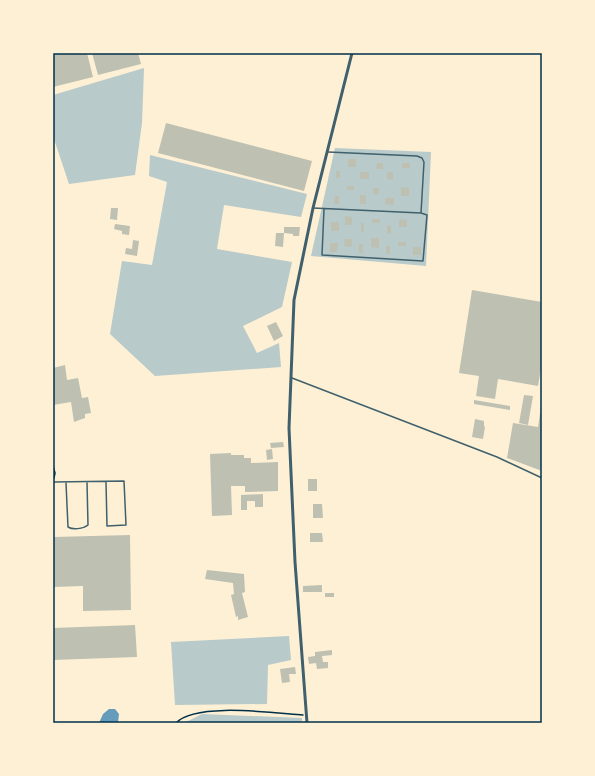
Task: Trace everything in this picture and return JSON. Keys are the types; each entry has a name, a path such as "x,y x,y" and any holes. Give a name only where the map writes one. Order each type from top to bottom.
{"street":[{"path":"307,723 295,554 289,428 294,300 326,152 352,53"}],"lane":[{"path":"326,152 417,156 422,158 424,162 422,213"},
{"path":"313,208 324,208 422,213 426,215 423,261 322,255 324,208"},
{"path":"290,378 497,457 542,478"},
{"path":"53,482 124,481 126,525 107,526 106,482"},
{"path":"66,483 68,527 79,528 88,525 87,482"}],"path":[{"path":"53,466 55,473 53,482"},
{"path":"176,723 184,716 204,711 243,711 307,715"}],"shaded area":[{"path":"144,68 142,123 135,175 69,184 53,136 53,95"},
{"path":"335,148 431,152 426,266 311,256"},
{"path":"150,155 307,194 301,217 224,205 217,249 292,262 282,307 243,326 257,353 279,343 281,367 155,376 110,334 122,261 152,265 167,182 149,176"},
{"path":"289,636 291,660 268,665 267,704 175,705 171,642"},
{"path":"202,714 302,718 302,723 184,723"}],"water":[{"path":"109,709 115,709 119,714 118,723 99,723 103,714"}],"building":[{"path":"53,53 87,53 93,77 53,87"},
{"path":"92,53 138,53 141,64 98,75"},
{"path":"166,123 312,161 304,191 158,153"},
{"path":"348,159 356,159 356,167 348,167"},
{"path":"377,163 383,163 383,169 376,169"},
{"path":"402,163 410,163 410,168 402,168"},
{"path":"336,171 340,171 340,178 336,178"},
{"path":"360,172 369,172 369,179 360,179"},
{"path":"387,172 393,172 393,180 387,179"},
{"path":"347,186 354,186 354,190 347,190"},
{"path":"401,187 409,188 409,196 401,196"},
{"path":"373,188 379,188 379,194 373,194"},
{"path":"360,195 366,195 366,204 360,204"},
{"path":"335,196 339,196 339,204 334,204"},
{"path":"385,198 394,198 394,205 385,204"},
{"path":"111,208 118,208 117,220 110,219"},
{"path":"345,216 352,217 352,225 345,225"},
{"path":"372,219 380,219 380,223 372,223"},
{"path":"399,219 407,220 407,227 399,227"},
{"path":"331,222 339,222 339,231 331,231"},
{"path":"361,223 364,223 364,232 361,232"},
{"path":"115,224 130,226 129,235 122,234 122,231 114,229"},
{"path":"387,225 391,226 391,234 387,233"},
{"path":"284,227 300,227 299,236 284,233"},
{"path":"276,233 284,233 283,247 275,246"},
{"path":"371,238 379,238 379,248 371,247"},
{"path":"345,239 352,239 352,247 344,246"},
{"path":"133,240 139,241 137,256 125,254 126,248 132,249"},
{"path":"398,242 406,242 406,246 398,246"},
{"path":"330,243 338,243 337,252 330,252"},
{"path":"359,244 363,244 363,253 359,253"},
{"path":"386,246 390,246 390,254 386,254"},
{"path":"413,247 421,247 421,255 413,255"},
{"path":"472,290 542,302 542,362 538,386 498,379 495,399 476,396 479,376 459,373"},
{"path":"276,322 283,336 274,341 267,326"},
{"path":"65,365 67,380 78,378 82,398 88,397 91,413 85,414 85,418 74,422 71,402 53,405 53,368"},
{"path":"524,395 533,396 528,425 519,423"},
{"path":"474,400 510,406 510,410 474,404"},
{"path":"541,406 542,471 507,458 513,423 538,427"},
{"path":"475,419 484,421 485,427 483,439 472,437"},
{"path":"283,442 284,447 271,448 270,443"},
{"path":"272,449 273,459 267,460 266,450"},
{"path":"231,453 231,455 244,455 244,458 251,458 251,463 278,462 278,491 245,492 245,486 231,486 232,515 212,516 210,454"},
{"path":"308,479 317,479 317,491 308,491"},
{"path":"263,494 263,507 255,507 255,501 247,501 247,510 241,510 241,495"},
{"path":"313,504 322,504 323,518 313,518"},
{"path":"310,533 322,533 323,542 310,542"},
{"path":"130,535 131,610 83,611 83,586 53,587 54,537"},
{"path":"207,570 244,574 245,592 242,593 248,617 238,620 238,616 236,617 231,595 234,594 233,583 205,579"},
{"path":"322,585 322,592 303,592 303,586"},
{"path":"325,593 334,593 334,597 325,597"},
{"path":"135,625 137,657 53,660 53,628"},
{"path":"332,650 332,655 322,656 323,662 328,662 328,668 317,669 316,663 309,664 308,657 315,656 315,652"},
{"path":"295,667 296,674 289,674 290,682 282,683 280,669"}]}
